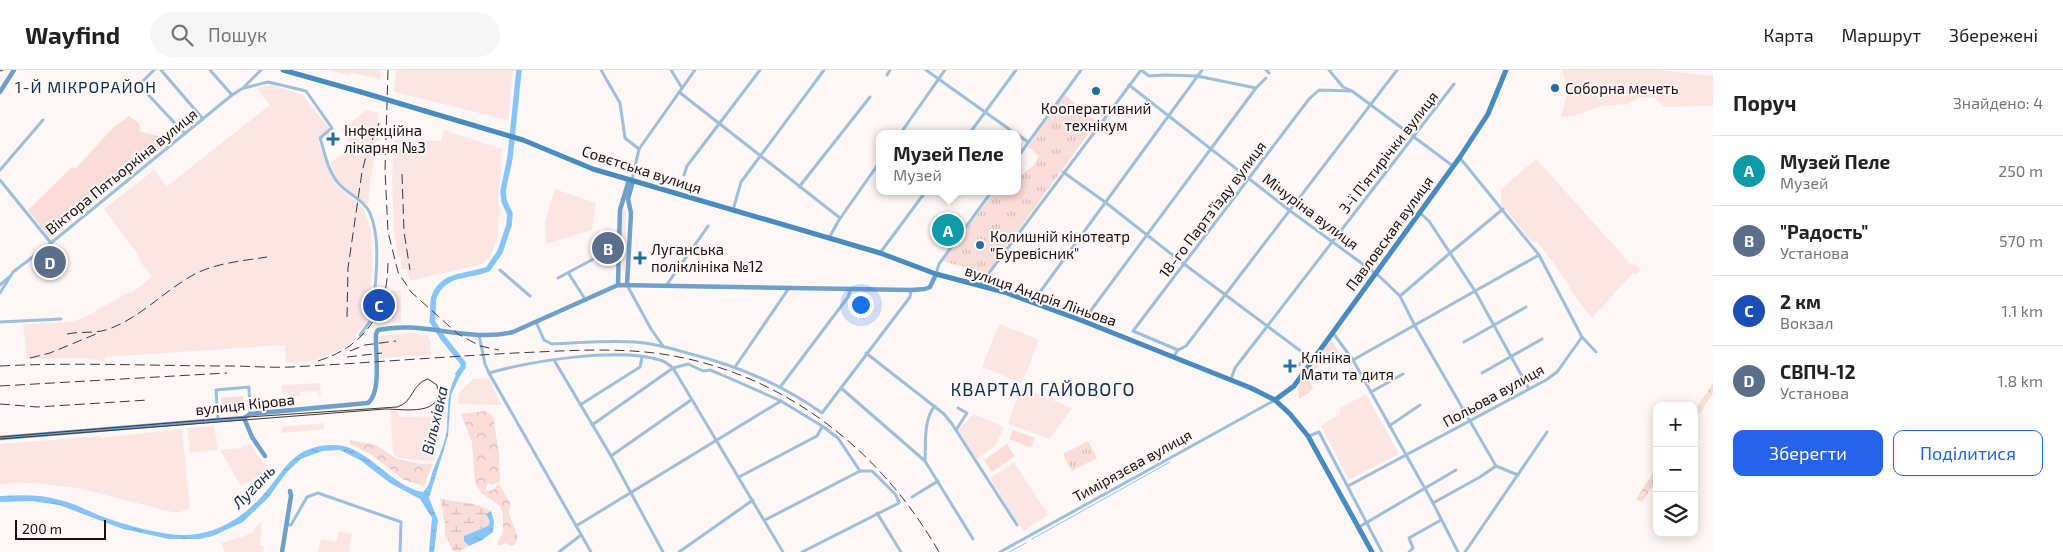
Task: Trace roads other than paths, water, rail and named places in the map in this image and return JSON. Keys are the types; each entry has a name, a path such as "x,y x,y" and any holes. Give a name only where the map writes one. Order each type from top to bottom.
{"main road":[{"name":"Совєтська вулиця","path":"283,70 504,134 593,169 828,238 936,274"},
{"name":"Павловская вулиця","path":"1275,400 1294,386 1460,157 1488,114 1506,70"},
{"name":"вулиця Андрія Ліньова","path":"936,274 1004,292 1083,320 1231,378 1275,400 1290,414 1308,436 1372,552"}],"street":[{"path":"0,92 14,70"},
{"path":"154,70 140,87 184,134"},
{"path":"161,70 203,119"},
{"path":"210,70 232,95"},
{"name":"Віктора Пятьоркіна вулиця","path":"0,293 13,272 243,88 261,70"},
{"path":"601,70 620,103 625,138 639,149"},
{"path":"671,70 682,88"},
{"path":"663,346 651,329 627,285 631,214 628,199 639,149 695,70"},
{"path":"684,175 687,166 760,70"},
{"path":"733,210 741,182 824,70"},
{"path":"887,75 890,70"},
{"path":"926,70 1010,130"},
{"path":"903,130 945,70"},
{"path":"972,130 1016,70"},
{"path":"1021,152 1080,70"},
{"path":"980,286 1063,172 1141,70 1149,76 1197,76 1256,88"},
{"path":"1040,292 1202,70"},
{"path":"1329,70 1344,87 1372,105 1453,166"},
{"path":"1174,356 1178,350 1186,346 1289,210 1372,105 1396,70"},
{"path":"1083,320 1256,88 1266,78"},
{"path":"243,88 268,82 306,91 332,128 320,138 328,163 338,183 361,202 369,212 376,240 373,312 371,320 360,334"},
{"name":"3-ї П’ятирічки вулиця","path":"1231,378 1235,368 1454,84"},
{"name":"Мічуріна вулиця","path":"1129,85 1289,210 1375,273 1400,296 1414,326 1496,466"},
{"name":"18-го Партз’їзду вулиця","path":"1178,350 1133,332 1309,99 1319,90 1352,91"},
{"path":"679,92 840,218"},
{"path":"799,187 870,97"},
{"path":"0,170 43,120"},
{"path":"1021,137 1028,142"},
{"path":"1460,157 1539,255 1582,337 1596,352"},
{"path":"828,238 876,167"},
{"path":"1063,172 1306,355 1299,364"},
{"path":"0,180 51,242"},
{"path":"618,286 620,210 631,180"},
{"path":"880,254 923,195"},
{"path":"591,552 489,372 485,364 479,335 500,335 513,332 585,299 618,286 627,285 925,289 930,287 939,264 989,195"},
{"path":"1400,296 1503,209"},
{"path":"1419,212 1429,221 1475,291 1512,355 1529,389"},
{"path":"665,287 708,226"},
{"path":"1353,360 1539,255"},
{"path":"558,278 599,256"},
{"path":"500,270 530,296"},
{"path":"0,285 13,272"},
{"path":"568,274 585,299"},
{"path":"735,368 789,288"},
{"path":"781,386 852,289"},
{"path":"536,322 544,340 552,344 619,342 663,346 735,368 781,386 822,413 910,297 911,290"},
{"path":"1464,342 1526,307"},
{"path":"0,322 61,319"},
{"name":"вулиця Кірова","path":"0,438 244,418 250,414 368,403 372,400 376,391 376,334 378,330 405,327 479,335"},
{"path":"1333,333 1353,360 1407,455 1458,552"},
{"name":"Польова вулиця","path":"1348,486 1529,389 1557,372 1582,337"},
{"path":"1482,373 1542,339"},
{"path":"866,353 944,414 1017,525"},
{"path":"489,372 513,366 585,357 642,357 662,360 673,368 690,400 716,439 783,552"},
{"path":"580,405 640,367 642,357"},
{"path":"554,360 611,456 663,552"},
{"path":"592,425 673,368 688,364 703,371 710,370 781,401 822,426 838,438 860,471"},
{"path":"1371,392 1403,374"},
{"path":"218,420 216,390 249,387 250,414"},
{"path":"841,388 925,461 973,539"},
{"path":"611,456 690,400"},
{"name":"Тимірязєва вулиця","path":"1000,552 1275,400"},
{"path":"576,526 781,401"},
{"path":"1389,426 1420,405"},
{"path":"925,461 928,422 931,410 935,406"},
{"path":"956,430 967,413 958,408"},
{"path":"244,418 252,437 265,456"},
{"path":"739,478 817,436 822,426"},
{"path":"1308,436 1319,432 1382,552"},
{"path":"1465,552 1546,432"},
{"path":"1433,503 1496,466 1518,475"},
{"path":"1358,528 1424,487 1456,470"},
{"path":"765,520 860,471 872,471 896,495 899,503 802,552"},
{"path":"912,498 938,481"},
{"path":"282,552 291,496 290,491"},
{"path":"286,526 291,525 307,497 318,493 401,522 400,552"},
{"path":"679,552 753,500"},
{"path":"876,513 900,552"},
{"path":"1409,552 1413,548 1409,538 1441,520"},
{"path":"559,552 581,535"}],"water":[{"path":"461,367 463,369 451,395 448,436 429,498 438,520 434,552 429,552 432,518 420,499 390,483 360,460 340,450 322,451 301,459 287,472 268,498 243,522 213,536 200,539 169,539 123,529 59,505 32,501 0,502 0,496 23,495 53,498 137,528 160,533 193,535 215,529 246,512 292,460 300,454 320,446 334,445 357,451 411,489 423,492 429,484 444,443 451,389"},
{"path":"491,511 494,521 493,532 469,546 464,541 464,536 488,526 490,522 486,514"}],"waterway":[{"name":"Вільхівка","path":"458,374 463,367 463,363 432,321 434,297 438,289 450,279 488,269 500,252 509,225 510,214 504,201 503,191 510,158 519,70"},
{"path":"1032,539 1170,462"},
{"path":"1009,552 1026,543"}],"tram line":[{"path":"0,437 218,419 397,407 406,402 423,381 428,379 437,385 438,395 435,402 429,407 421,409 385,409 0,439"}],"railway":[{"path":"388,70 385,170 388,232 398,272 411,292 458,334 480,346 499,350"},
{"path":"347,317 348,268 362,172 379,123"},
{"path":"402,174 404,232 410,270"},
{"path":"67,334 104,331 121,324 201,271 229,263 267,257"},
{"path":"318,361 349,346 371,324 379,311 384,296 388,262"},
{"path":"30,358 50,353 96,334"},
{"path":"350,351 365,345 396,341"},
{"path":"0,366 86,364 283,367 570,351 607,350 662,354 706,363 748,378 787,397 823,421 857,449 888,480 915,515 939,552"},
{"path":"347,357 382,353"},
{"path":"0,386 227,373"},
{"path":"0,404 37,407 148,400"}],"place":[{"name":"Соборна мечеть","path":"1555,88"},
{"name":"Кооперативний технікум","path":"1096,91"},
{"name":"Інфекційна лікарня №3","path":"333,139"},
{"name":"Музей Пеле","path":"948,230"},
{"name":"Колишній кінотеатр \"Буревісник\"","path":"980,245"},
{"name":"\"Радость\"","path":"608,248"},
{"name":"Луганська поліклініка №12","path":"640,258"},
{"name":"СВПЧ-12","path":"50,262"},
{"name":"2 км","path":"379,305"},
{"name":"Клініка Мати та дитя","path":"1290,366"}],"district":[{"name":"1-Й МІКРОРАЙОН","path":"86,86"},
{"name":"КВАРТАЛ ГАЙОВОГО","path":"1043,389"}],"water label":[{"name":"Лугань","path":"253,486"}]}
